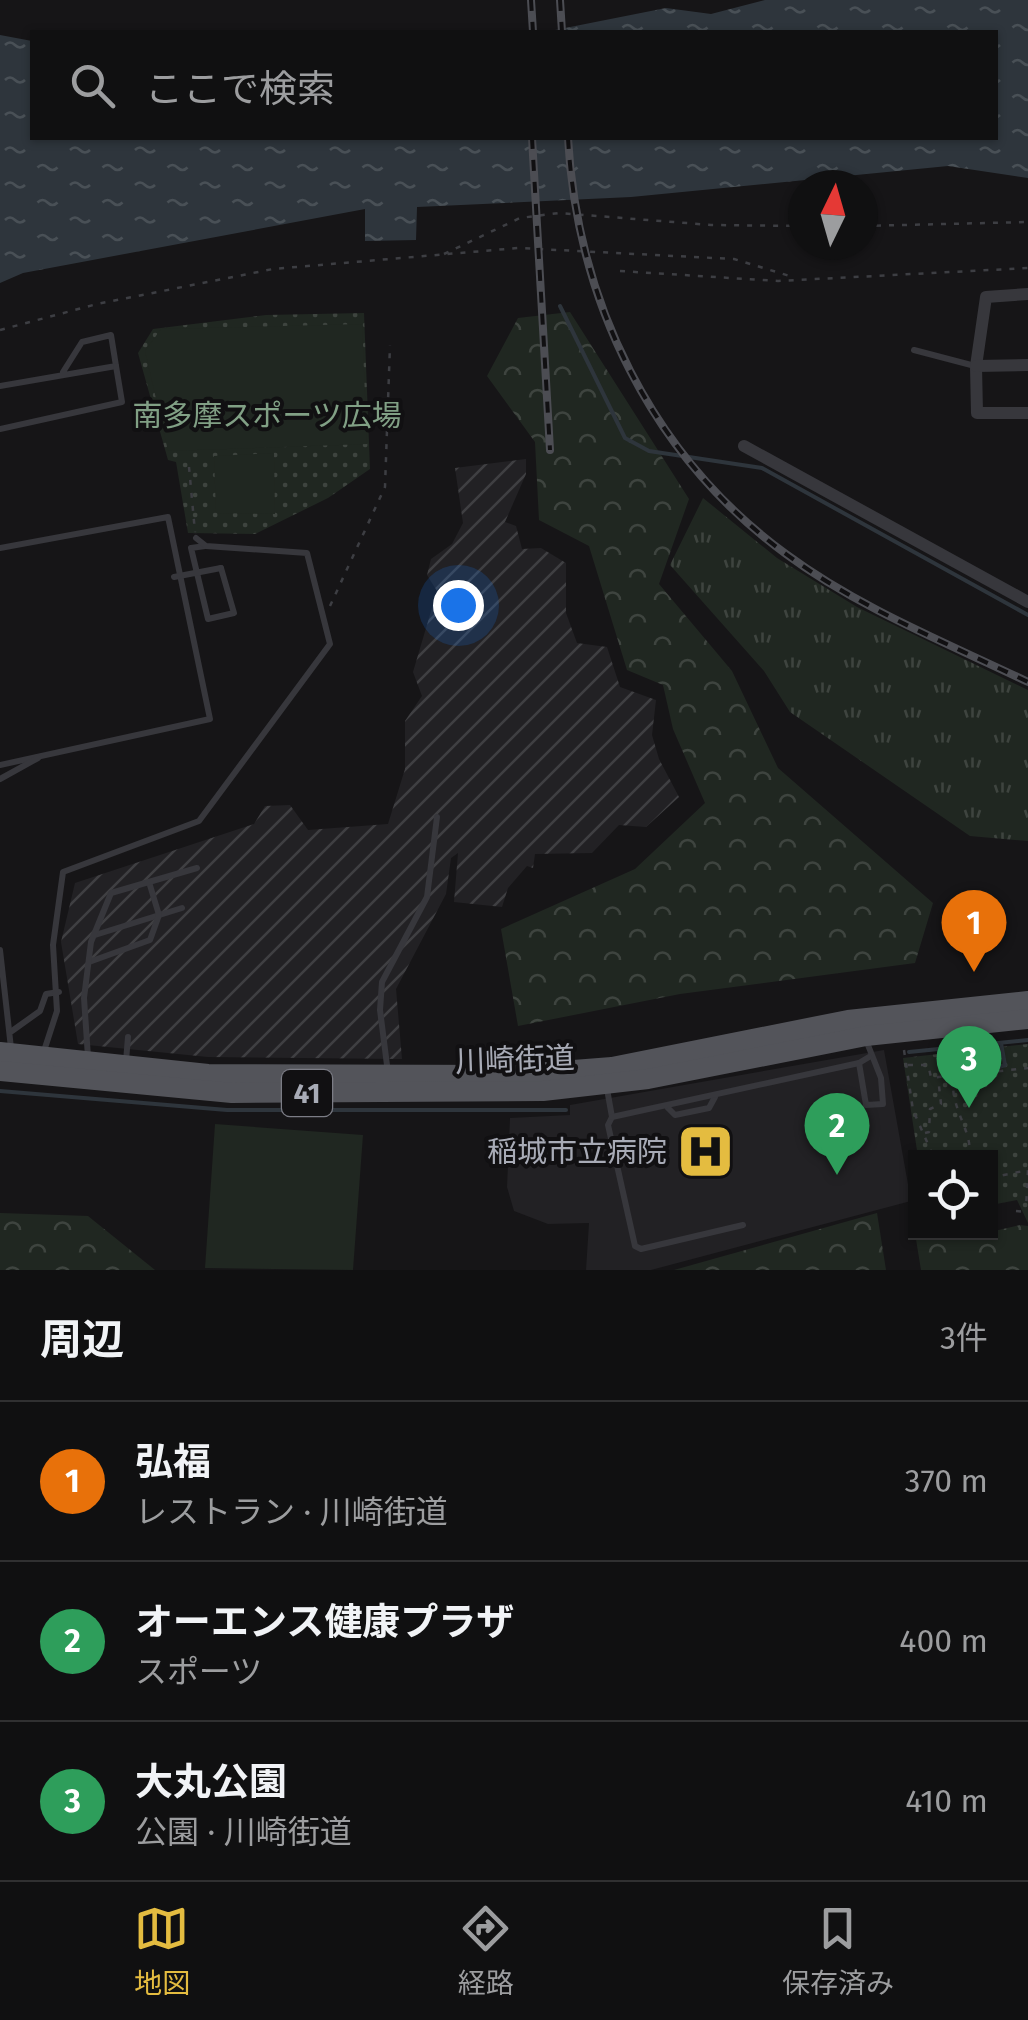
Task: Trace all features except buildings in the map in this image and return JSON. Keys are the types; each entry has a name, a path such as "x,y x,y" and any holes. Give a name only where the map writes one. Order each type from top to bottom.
{"main road":[{"name":"川崎街道","path":"866,1037 1028,1001"},
{"name":"川崎街道","path":"6,1056 232,1093 388,1083 516,1092 866,1037 1028,1019"},
{"name":"川崎街道","path":"6,1056 42,1057 86,1072"}],"street":[{"path":"1028,294 986,296 976,366 978,413 1028,413"},
{"path":"976,366 1028,365"},
{"path":"744,446 1028,602"}],"lane":[{"path":"0,428 122,402 111,336 82,342 63,372"},
{"path":"914,350 976,366"},
{"path":"0,386 63,372 82,375 116,366"},
{"path":"0,548 168,517 210,719 0,765"},
{"path":"196,538 206,546"},
{"path":"42,1057 59,992 53,946 63,872 199,821 330,644 307,553 191,548 208,619 234,613 221,568 174,577"},
{"path":"0,779 43,754"},
{"path":"388,1083 380,1010 382,982 427,898 436,817"},
{"path":"86,1072 84,998 89,962 94,936 111,893 197,868"},
{"path":"89,962 150,940 159,915 149,882"},
{"path":"94,936 182,908"},
{"path":"0,950 6,1056"},
{"path":"6,1056 40,1011 46,994 59,992"},
{"path":"125,1076 128,1037"},
{"path":"866,1037 880,1078 883,1104 866,1105 858,1063 866,1037"},
{"path":"612,1118 858,1063"},
{"path":"609,1076 612,1118 608,1125 632,1244 638,1248 743,1225"}],"path":[{"path":"438,257 520,218 559,213 711,225 788,226"},
{"path":"878,226 1028,222"},
{"path":"0,330 97,304 272,269 518,248 734,259 793,277"},
{"path":"620,272 778,281 793,277 1027,268 1028,276"},
{"path":"323,620 385,486 390,345"},
{"path":"189,467 196,538"},
{"path":"902,1042 914,1110 931,1150"},
{"path":"906,1066 928,1065 931,1077 1028,1068"},
{"path":"953,1076 956,1112 971,1138 970,1150"},
{"path":"925,1133 929,1132 930,1109 942,1104 938,1077"},
{"path":"998,1176 1028,1170 1027,1210 1016,1211"}],"shaded area":[{"path":"526,459 526,474 505,522 516,526 522,549 541,548 566,563 566,613 577,643 607,647 620,687 656,700 652,735 659,759 679,797 646,827 619,825 592,853 535,854 533,868 527,866 508,888 502,907 454,902 458,853 451,858 446,894 396,989 402,1059 208,1057 78,1044 61,942 75,883 254,824 265,806 290,805 308,830 388,824 405,769 405,721 422,696 413,672 437,591 427,575 431,559 452,544 463,523 455,468"},
{"name":"稲城市立病院","path":"884,1050 908,1202 651,1270 586,1270 589,1223 548,1224 514,1211 507,1187 510,1118 570,1115 570,1105"}],"green space":[{"path":"570,312 689,499 659,584 732,671 778,768 933,903 915,963 680,994 518,1026 501,929 635,869 705,803 673,729 663,685 627,670 589,546 539,520 535,442 487,376 518,318"},
{"name":"南多摩スポーツ広場","path":"364,313 370,469 328,498 255,534 188,533 176,462 168,460 138,353 153,329 266,315"},
{"name":"南多摩スポーツ広場","path":"362,324 367,444 168,451 145,351 161,329"},
{"path":"274,453 275,514 216,513 214,456"},
{"path":"703,498 777,558 857,607 1028,690 1028,841 970,836 790,712 764,671 670,565"},
{"path":"1028,1044 1028,1223 1017,1200 998,1204 998,1150 917,1150 903,1058"},
{"path":"215,1124 363,1135 353,1270 205,1268"},
{"path":"0,1213 88,1216 155,1270 0,1270"},
{"path":"877,1213 886,1270 674,1270"},
{"path":"1028,1226 1028,1270 921,1270 916,1240 998,1240 998,1230"}],"water":[{"path":"765,0 1028,0 1028,178 948,166 878,173 788,170 788,182 631,197 417,207 416,240 365,241 365,209 23,273 0,283 0,35 30,41 30,140 998,140 998,30 555,30 666,8 711,14"}],"waterway":[{"path":"560,306 625,438 649,451 762,468 1028,615"},
{"path":"909,1052 1028,1040"},
{"path":"971,1083 992,1078 993,1069 1005,1065 1001,1043"},
{"path":"0,1091 227,1110 566,1110"}],"railway":[{"path":"531,0 533,30"},
{"path":"560,0 562,30"},
{"path":"532,140 550,450"},
{"path":"568,140 574,199 587,258 606,316 630,371 661,423 697,471 739,515 814,573 904,624 1028,682"}],"place":[{"name":"弘福","path":"974,972"},
{"name":"大丸公園","path":"969,1108"},
{"name":"稲城市立病院","path":"706,1152"},
{"name":"オーエンス健康プラザ","path":"837,1175"}]}
